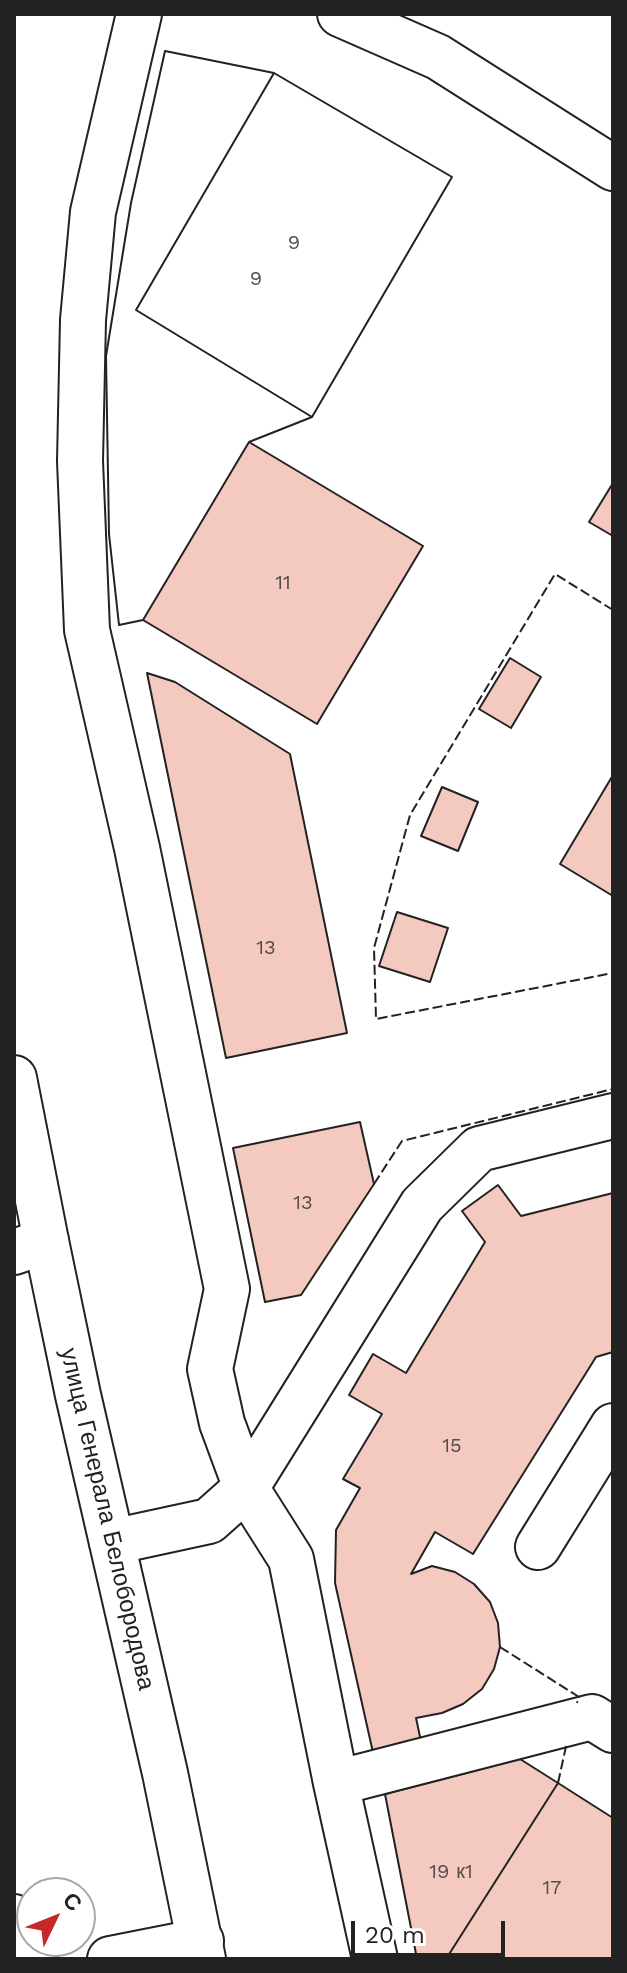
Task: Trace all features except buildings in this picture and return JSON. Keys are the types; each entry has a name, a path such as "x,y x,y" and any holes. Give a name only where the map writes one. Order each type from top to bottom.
{"main road":[{"path":"139,14 93,212 83,320 80,461 87,630 137,848 227,1289 210,1369 222,1423 246,1488 291,1559 375,1959"},
{"path":"340,14 438,57 613,168"},
{"name":"улица Генерала Белобородова","path":"14,1078 30,1247 112,1542 202,1950"},
{"path":"112,1542 209,1521 246,1488 422,1205 479,1149 613,1116"},
{"path":"538,1547 613,1426"},
{"path":"336,1783 592,1717 613,1730"},
{"path":"14,1917 35,1959"},
{"path":"110,1959 202,1950"}],"fence":[{"path":"613,610 555,574 410,815 374,948 376,1019 613,973"},
{"path":"374,1184 402,1141 613,1089"},
{"path":"500,1647 579,1697 577,1703"},
{"path":"558,1783 567,1742"}]}
